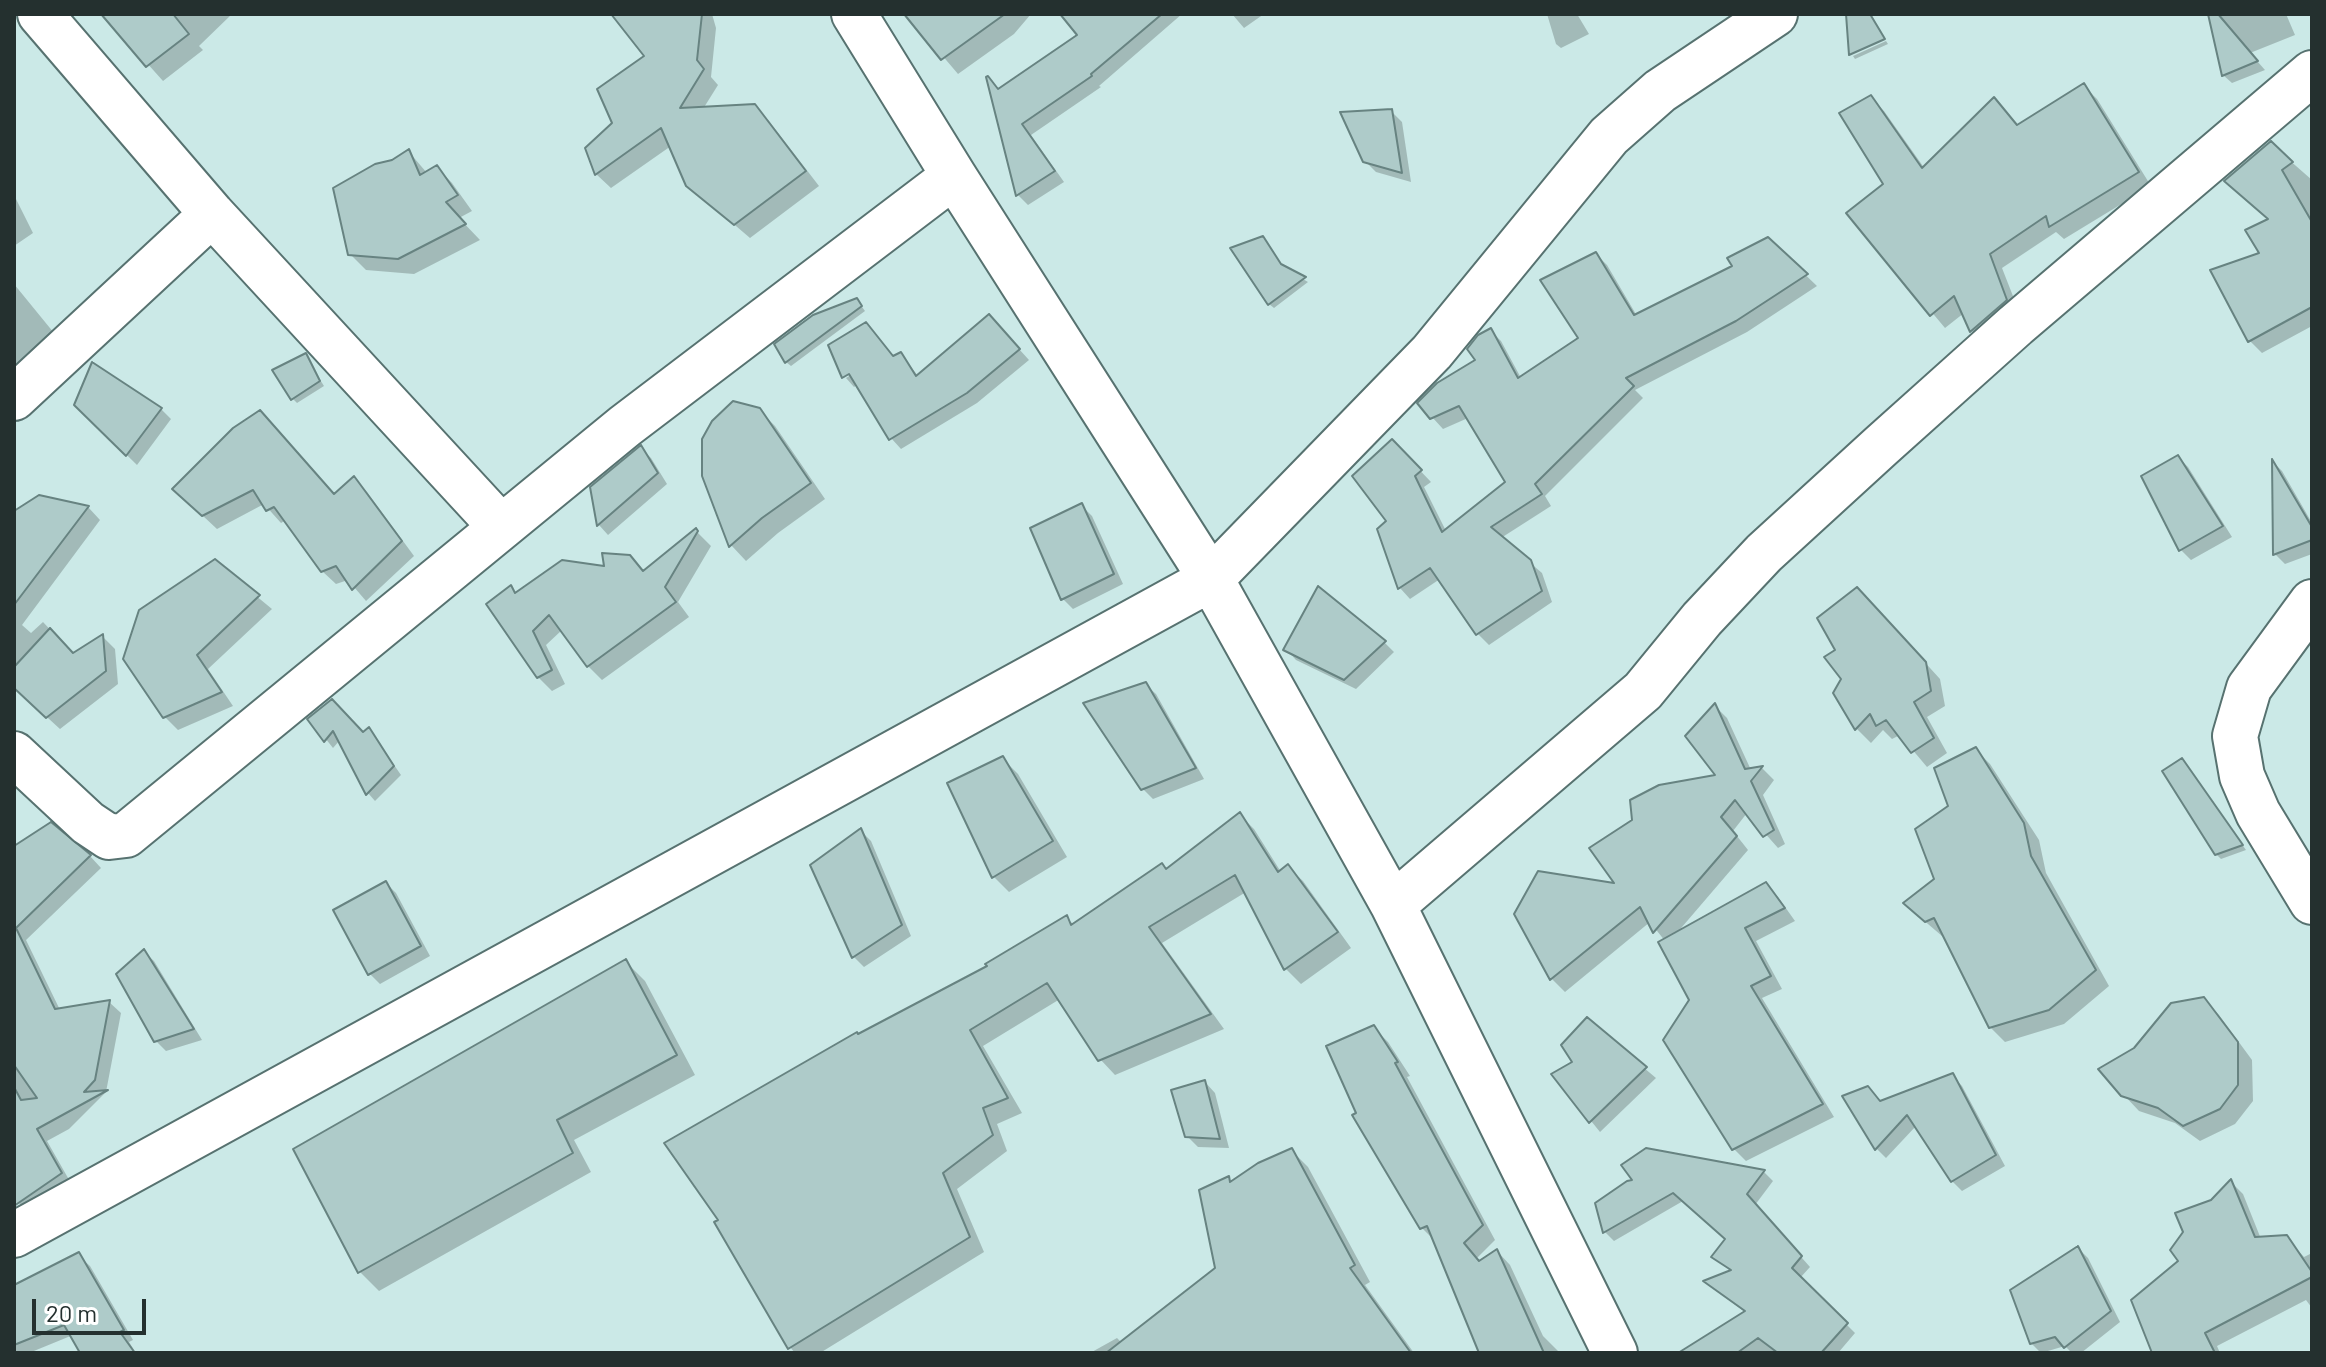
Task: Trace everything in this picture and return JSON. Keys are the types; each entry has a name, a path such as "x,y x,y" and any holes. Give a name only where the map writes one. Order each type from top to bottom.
{"street":[{"path":"40,14 212,214 501,527"},
{"path":"854,14 1211,579 1393,905 1615,1353"},
{"path":"14,1235 1211,579 1432,352 1609,136 1660,91 1775,14"},
{"path":"1393,905 1643,691 1702,619 1764,553 1904,426 2016,325 2312,73"},
{"path":"14,754 88,823 109,837 126,835 625,426 954,176"},
{"path":"14,398 212,214"},
{"path":"2312,602 2249,688 2235,736 2242,776 2258,813 2312,902"}],"building":[{"path":"101,14 173,14 189,34 146,67"},
{"path":"611,14 702,14 697,60 704,69 680,108 755,104 806,171 734,225 686,186 661,128 595,175 585,148 612,123 597,89 644,56"},
{"path":"904,14 1005,14 941,60"},
{"path":"1060,14 1162,14 1092,76 1022,124 1055,171 1016,196 986,77 998,89 1077,35"},
{"path":"1846,14 1870,14 1885,39 1849,55"},
{"path":"2208,14 2218,14 2258,61 2222,76"},
{"path":"2084,83 2139,172 2049,227 2046,216 1990,254 2007,300 1970,332 1954,296 1930,316 1846,213 1883,184 1839,113 1871,95 1922,168 1994,97 2017,125"},
{"path":"1392,109 1402,173 1363,162 1340,112"},
{"path":"2271,141 2293,162 2282,170 2312,222 2312,307 2248,342 2210,270 2259,253 2245,230 2268,219 2224,181"},
{"path":"409,149 420,175 437,165 458,195 446,202 466,224 398,259 348,255 333,188"},
{"path":"1263,236 1281,264 1306,277 1268,305 1230,248"},
{"path":"1768,237 1808,274 1736,321 1626,378 1634,386 1535,484 1542,494 1491,527 1531,560 1542,591 1476,635 1430,568 1398,589 1377,529 1386,521 1352,476 1392,439 1422,470 1415,476 1442,532 1505,482 1459,406 1430,419 1417,403 1437,383 1475,360 1467,349 1478,335 1491,328 1518,378 1578,338 1540,280 1596,252 1634,315 1732,266 1727,258"},
{"path":"857,298 862,306 785,363 774,344 813,315"},
{"path":"989,314 1020,349 967,393 889,440 849,374 842,378 828,345 866,322 893,356 901,352 916,376"},
{"path":"306,353 320,381 291,400 272,370"},
{"path":"92,362 162,408 126,456 74,405"},
{"path":"733,401 760,408 811,483 762,518 729,547 702,476 702,439 712,421"},
{"path":"260,410 334,494 354,476 402,541 352,590 336,566 321,572 274,507 266,511 253,490 202,516 172,489 233,428"},
{"path":"641,445 658,473 597,526 590,487"},
{"path":"2178,455 2223,526 2179,551 2141,476"},
{"path":"2272,459 2312,527 2312,540 2273,555"},
{"path":"39,495 89,506 14,605 14,511"},
{"path":"1082,503 1114,574 1061,600 1030,528"},
{"path":"696,528 698,531 665,587 676,602 587,667 549,615 533,631 552,670 537,678 486,604 511,585 515,593 562,560 604,566 602,553 630,555 643,571"},
{"path":"215,559 260,595 197,655 222,692 163,718 123,659 139,610"},
{"path":"1318,586 1386,641 1344,680 1283,650"},
{"path":"1857,587 1926,662 1931,691 1914,702 1934,738 1911,753 1886,720 1876,726 1870,714 1855,730 1833,693 1841,679 1824,657 1835,650 1817,618"},
{"path":"50,628 73,653 103,634 106,671 46,718 14,688 14,667"},
{"path":"1146,682 1196,768 1141,790 1083,703"},
{"path":"332,699 363,732 369,727 394,766 366,795 333,731 324,742 307,719"},
{"path":"1715,703 1745,769 1763,766 1751,781 1774,830 1763,837 1735,800 1721,817 1737,836 1653,933 1640,907 1550,980 1514,914 1538,871 1614,883 1589,848 1632,820 1630,800 1659,785 1715,775 1685,736"},
{"path":"1976,747 2024,823 2031,856 2096,970 2049,1010 1989,1028 1934,918 1925,922 1903,903 1934,879 1915,829 1948,806 1934,768"},
{"path":"1003,756 1053,841 992,878 947,783"},
{"path":"2182,758 2243,845 2215,855 2162,771"},
{"path":"1240,812 1278,872 1288,864 1338,932 1284,970 1235,875 1149,927 1211,1014 1098,1061 1047,983 970,1030 1008,1098 983,1108 993,1135 943,1173 970,1237 788,1349 714,1222 718,1220 664,1143 857,1032 987,966 985,964 1067,915 1071,925 1162,863 1166,869"},
{"path":"51,822 91,855 16,928 55,1009 110,1000 95,1080 84,1092 108,1090 37,1129 62,1173 14,1206 14,1087 21,1100 37,1098 14,1065 14,846"},
{"path":"861,828 902,925 852,958 810,865"},
{"path":"386,881 421,946 368,975 333,910"},
{"path":"1766,882 1785,908 1745,928 1771,976 1751,986 1823,1104 1732,1150 1663,1040 1689,1000 1658,942"},
{"path":"144,949 194,1029 154,1042 116,974"},
{"path":"626,959 677,1055 557,1120 573,1153 358,1273 293,1149"},
{"path":"2204,997 2238,1042 2238,1085 2220,1109 2183,1126 2158,1108 2121,1096 2098,1069 2134,1048 2171,1003"},
{"path":"1587,1017 1647,1067 1589,1123 1551,1074 1572,1062 1561,1045"},
{"path":"1374,1025 1398,1062 1395,1063 1483,1225 1464,1243 1479,1261 1497,1249 1544,1353 1479,1353 1427,1226 1420,1229 1352,1115 1356,1113 1326,1046"},
{"path":"1953,1073 1996,1155 1951,1182 1907,1115 1875,1150 1842,1096 1868,1086 1880,1101"},
{"path":"1205,1080 1220,1139 1185,1137 1171,1090"},
{"path":"1292,1148 1355,1265 1350,1268 1411,1353 1106,1353 1215,1268 1199,1190 1229,1176 1230,1182 1258,1163"},
{"path":"1646,1148 1765,1170 1747,1194 1802,1256 1792,1268 1848,1323 1821,1353 1778,1353 1758,1338 1737,1353 1678,1353 1745,1311 1703,1281 1731,1270 1711,1257 1725,1239 1673,1193 1603,1233 1595,1203 1632,1180 1621,1165"},
{"path":"2231,1179 2255,1237 2287,1235 2312,1272 2312,1277 2205,1333 2215,1353 2152,1353 2131,1300 2178,1261 2170,1250 2183,1232 2175,1213 2211,1200"},
{"path":"2078,1246 2111,1311 2064,1348 2055,1337 2030,1344 2010,1290"},
{"path":"79,1252 124,1330 120,1332 135,1353 80,1353 64,1325 14,1345 14,1285"}]}
